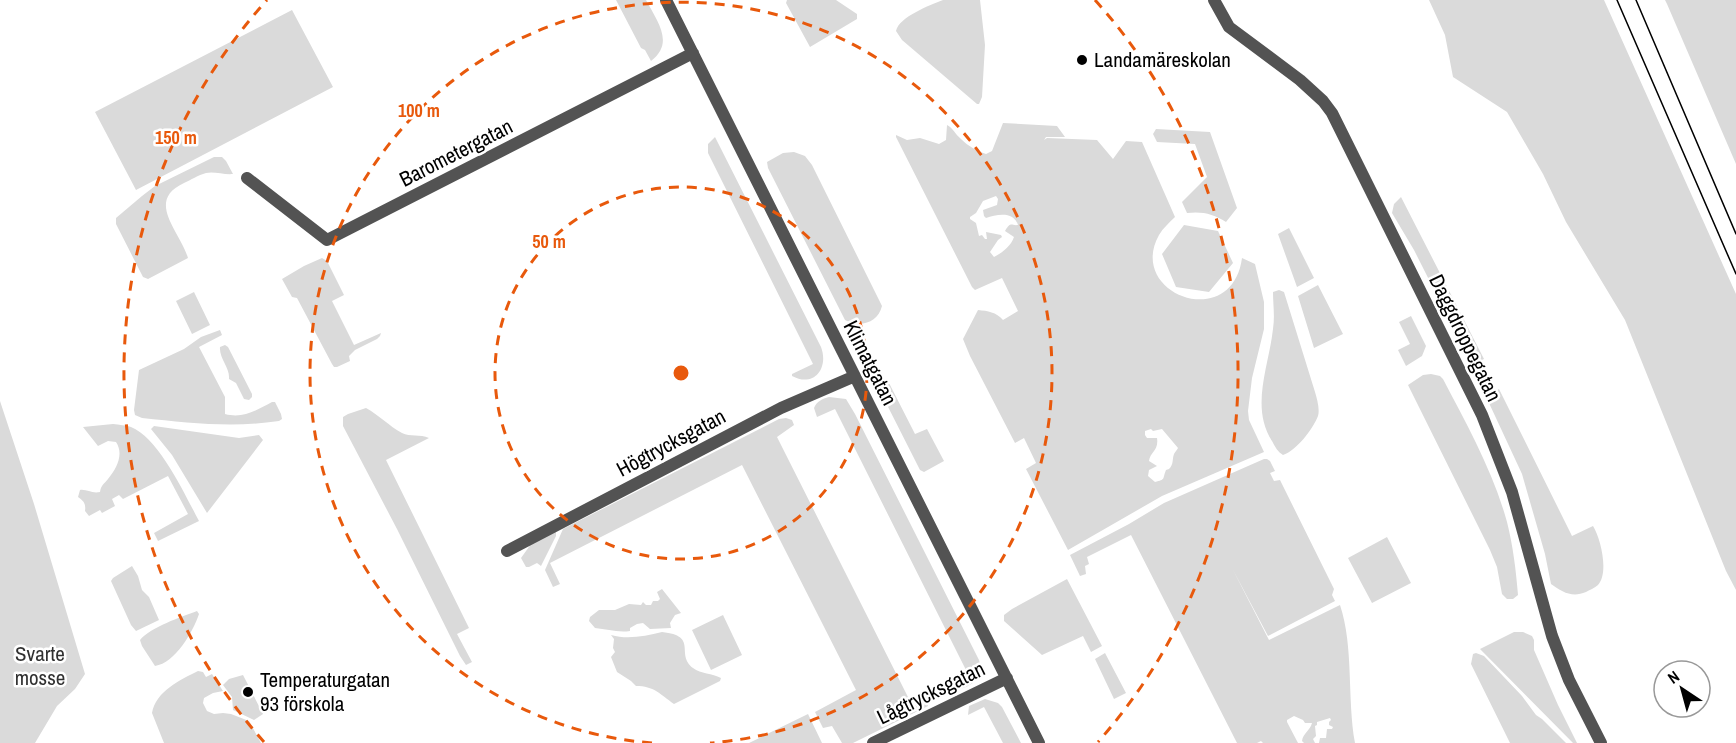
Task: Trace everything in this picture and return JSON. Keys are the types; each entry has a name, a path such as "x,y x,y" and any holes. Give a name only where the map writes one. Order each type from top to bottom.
{"street":[{"name":"Klimatgatan","path":"666,0 1039,743"},
{"name":"Daggdroppegatan","path":"1214,0 1229,27 1300,80 1323,101 1332,113 1482,415 1512,492 1552,636 1569,680 1601,743"},
{"name":"Barometergatan","path":"247,178 327,240 693,53"},
{"name":"Högtrycksgatan","path":"507,551 781,408 855,376"},
{"name":"Lågtrycksgatan","path":"873,743 1007,678"}],"green space":[{"path":"616,0 646,0 659,24 663,39 662,47 651,61 645,50 641,48"},
{"path":"787,0 836,0 857,14 857,19 810,47 786,3"},
{"path":"943,0 980,0 985,45 982,97 979,104 902,40 896,31 909,16"},
{"path":"1429,0 1604,0 1736,294 1736,590 1726,571 1625,320 1566,222 1543,174 1507,112 1453,77 1445,35"},
{"path":"1665,0 1736,0 1736,164 1667,4"},
{"path":"292,10 333,87 136,190 95,112"},
{"path":"1003,123 1057,126 1065,137 1046,137 1044,140 1047,138 1097,140 1113,159 1126,141 1142,142 1175,217 1159,235 1153,256 1157,274 1168,288 1184,297 1203,299 1220,294 1234,281 1242,258 1255,264 1264,302 1264,329 1252,378 1248,411 1249,420 1264,452 1162,496 1068,550 1026,469 1036,463 1024,438 1015,443 963,339 978,310 988,311 1003,320 1018,311 1002,278 975,290 972,287 896,135 907,140 920,138 939,144 946,140 947,125 973,148 986,154 992,151","holes":["996,196 997,205 983,210 984,216 986,218 1000,215 1013,217 1018,225 1011,225 1007,228 1005,231 1014,237 1013,240 1006,249 994,257 990,252 1002,237 1001,235 986,232 987,239 982,235 979,236 976,223 970,217 976,213 983,201","1151,429 1153,431 1162,429 1178,448 1172,465 1166,470 1163,479 1155,482 1148,476 1149,470 1157,466 1149,461 1157,442 1157,438 1147,438 1145,435 1145,431"]},
{"path":"1156,129 1210,132 1237,208 1226,222 1208,214 1187,213 1182,202 1207,177 1195,144 1157,142 1153,134"},
{"path":"715,137 821,347 823,362 818,374 813,378 800,379 792,376 813,364 708,153 708,144"},
{"path":"794,152 805,156 812,165 882,306 877,316 868,322 857,324 845,320 768,168 767,162 783,153"},
{"path":"214,157 222,157 233,174 212,172 203,174 173,190 167,199 168,217 188,258 148,279 143,277 116,224 116,218 155,186"},
{"path":"1401,197 1484,359 1473,364 1469,359 1414,250 1392,213 1394,204"},
{"path":"1184,225 1218,231 1233,263 1209,292 1176,287 1162,254"},
{"path":"1289,228 1314,278 1297,287 1278,234"},
{"path":"322,258 327,261 344,295 332,301 354,345 381,333 377,339 355,350 349,356 350,361 337,367 332,364 297,298 292,297 282,279"},
{"path":"1318,285 1343,334 1314,348 1298,296"},
{"path":"1279,290 1284,292 1319,410 1316,421 1308,433 1293,449 1283,455 1275,447 1262,414 1263,386 1274,324 1273,292"},
{"path":"194,292 210,325 192,334 176,301"},
{"path":"1411,316 1426,346 1422,356 1406,366 1398,350 1410,344 1399,322"},
{"path":"220,330 222,335 199,347 225,397 225,414 244,415 275,402 282,419 262,423 211,424 142,418 135,415 139,370 184,349 201,337"},
{"path":"225,345 252,394 249,400 244,399 236,383 229,379 220,351 220,347"},
{"path":"1431,374 1443,379 1479,449 1501,503 1509,531 1515,567 1518,595 1513,599 1507,599 1502,594 1497,567 1490,550 1408,385 1423,375"},
{"path":"885,380 888,381 915,434 927,429 944,461 924,472 920,470 882,395"},
{"path":"1499,389 1572,536 1593,526 1596,532 1603,556 1603,573 1598,585 1586,592 1567,593 1551,584 1545,554 1522,474 1489,403 1490,396"},
{"path":"829,397 846,399 855,414 979,660 979,676 972,684 956,690 952,687 970,678 835,409 817,417 815,406"},
{"name":"Svarte mosse","path":"0,401 34,504 85,674 75,689 57,706 35,743 0,743"},
{"path":"366,408 402,433 429,438 386,460 469,628 457,634 472,662 466,665 343,426 343,417"},
{"path":"779,419 792,420 794,425 777,437 912,705 927,698 928,706 853,743 842,743 832,726 823,728 815,712 856,690 742,465 550,563 560,584 553,587 545,570 563,529"},
{"path":"113,424 131,427 151,443 170,468 199,521 158,541 154,533 188,514 168,476 123,499 119,495 112,499 115,506 102,513 100,510 89,516 85,511 84,503 78,497 80,490 100,492 117,466 119,451 116,442 108,441 98,446 83,427"},
{"path":"154,426 239,438 259,435 263,440 207,513 172,455 151,429"},
{"path":"1264,459 1270,461 1275,471 1270,473 1274,481 1280,480 1334,589 1332,595 1335,601 1268,636 1232,568 1269,640 1340,605 1349,656 1355,743 1319,743 1320,738 1326,738 1327,729 1333,727 1329,725 1330,718 1317,722 1316,736 1313,739 1315,743 1304,743 1303,738 1312,723 1305,723 1294,716 1287,722 1298,743 1263,743 1261,741 1237,743 1131,535 1087,557 1089,564 1085,566 1086,574 1080,576 1070,555 1164,503"},
{"path":"556,531 556,536 541,566 537,563 526,567 521,558 531,544"},
{"path":"1387,537 1411,583 1372,603 1348,558"},
{"path":"132,566 159,620 136,631 111,581"},
{"path":"1067,579 1102,646 1091,652 1083,636 1042,655 1004,621 1004,615"},
{"path":"662,589 681,613 675,615 670,623 671,628 650,629 643,623 630,628 630,631 617,631 595,628 589,621 590,617 599,610 615,610 629,604 641,605 643,602 651,605 653,601 660,599 657,592"},
{"path":"197,611 199,614 196,621 182,646 169,659 155,666 140,640 159,627"},
{"path":"723,615 742,655 711,670 692,630"},
{"path":"662,632 680,637 685,646 688,663 699,671 721,678 720,681 674,704 652,689 636,686 617,672 611,657 615,652 614,639 611,635 630,637"},
{"path":"1514,632 1523,632 1532,636 1534,650 1577,743 1573,743 1480,649"},
{"path":"1105,653 1126,693 1114,699 1095,659"},
{"path":"1473,654 1484,656 1522,696 1536,715 1566,743 1510,743 1471,664"},
{"path":"198,671 203,672 206,677 212,674 223,691 204,698 203,703 207,711 214,714 231,714 249,721 261,743 164,743 152,713 154,705 170,687"},
{"path":"243,675 263,714 254,720 233,710 232,697 223,685 229,679"},
{"path":"985,699 998,703 1002,707 1021,743 1003,743 984,707 968,715 969,706"},
{"path":"808,714 822,743 749,743"}],"tram line":[{"path":"1617,0 1736,274"},
{"path":"1636,0 1736,234"}],"place":[{"name":"Landamäreskolan","path":"1082,60"},
{"name":"Temperaturgatan 93 förskola","path":"248,692"}]}
